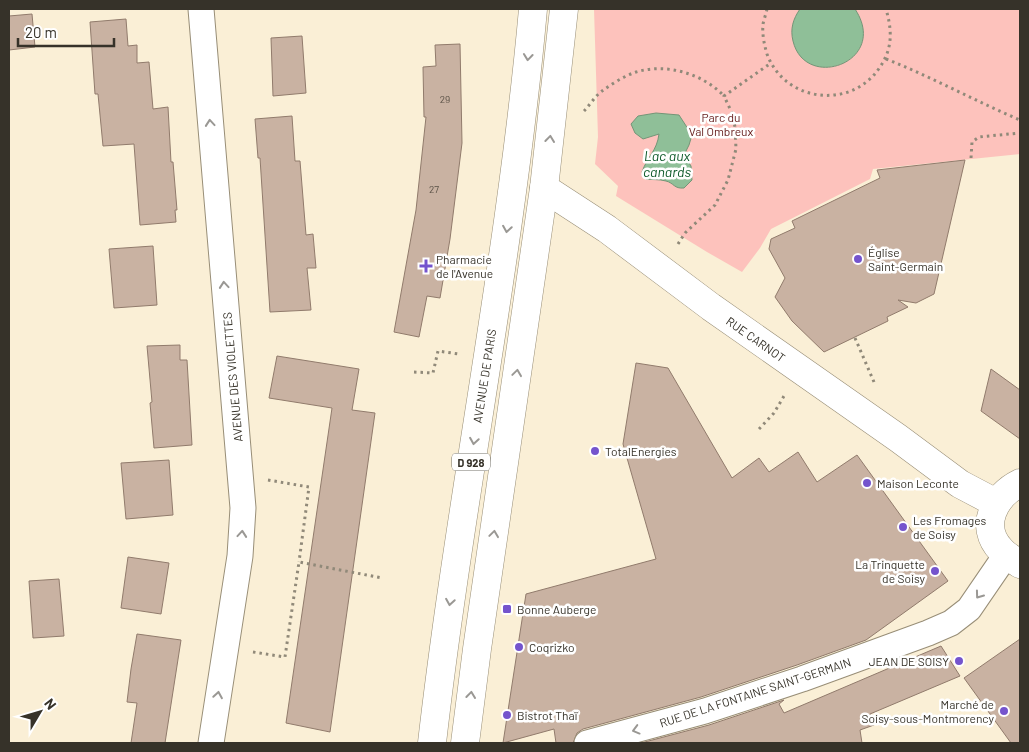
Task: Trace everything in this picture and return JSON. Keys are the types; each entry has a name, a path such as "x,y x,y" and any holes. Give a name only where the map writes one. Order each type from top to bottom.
{"main road":[{"name":"AVENUE DE PARIS","path":"432,743 442,652 515,181 533,9"},
{"name":"D 928","path":"465,743 544,188 564,9"},
{"name":"RUE CARNOT","path":"544,188 596,222 711,307 898,438 960,484 996,503"},
{"path":"1013,560 1000,549 993,538 990,525 996,503 1007,489 1020,483"}],"street":[{"name":"AVENUE DES VIOLETTES","path":"201,9 243,508 242,531 211,743"},
{"name":"RUE CARNOT","path":"515,181 544,188"},
{"name":"RUE DE LA FONTAINE SAINT-GERMAIN","path":"586,743 705,711 802,679 928,633 951,622 968,609 1013,560"}],"path":[{"path":"768,9 763,25 764,44 771,63 783,79 800,90 820,96 840,95 859,88 875,75 886,59 891,40 890,21 886,9"},
{"path":"886,59 917,71 953,90 1020,120"},
{"path":"724,96 771,63"},
{"path":"553,114 575,116 581,114 600,92 634,72 652,69 688,73 715,86 724,96 736,127 736,149 728,180 715,205 685,233 662,270"},
{"path":"971,158 972,142 979,136 1020,132"},
{"path":"414,372 433,373 438,351 487,358"},
{"path":"759,429 774,413 800,370"},
{"path":"226,647 285,657 309,487 241,474"},
{"path":"299,562 382,578"}],"green space":[{"name":"Parc du Val Ombreux","path":"594,9 1020,9 1020,154 873,169 870,179 771,229 760,248 742,272 616,196 618,186 595,164 598,137"}],"water":[{"path":"800,9 855,9 863,28 862,44 854,56 842,64 827,67 813,65 801,56 793,41 792,32 794,20"},
{"name":"Lac aux canards","path":"656,113 679,115 692,135 684,155 691,166 692,180 684,188 678,188 666,181 646,179 642,172 654,150 659,134 643,139 635,133 631,124 638,116"}],"building":[{"path":"32,14 35,47 9,50 9,16"},
{"path":"126,19 128,46 137,45 137,63 149,62 153,109 168,107 171,162 173,162 177,210 175,210 176,222 140,225 134,144 103,146 98,94 95,94 90,22"},
{"path":"302,36 306,93 273,96 271,38"},
{"path":"460,44 462,143 450,239 440,298 427,296 419,337 394,332 416,210 426,117 424,117 423,67 436,66 435,45"},
{"path":"292,116 295,161 300,161 306,235 313,234 316,268 307,268 311,310 270,312 260,158 258,158 255,119"},
{"name":"Église Saint-Germain","path":"965,160 934,294 916,303 898,300 908,307 887,317 888,321 824,352 792,321 775,297 785,278 769,249 771,239 795,228 792,221 880,178 877,170"},
{"path":"153,246 157,305 114,308 109,249"},
{"path":"180,345 180,360 187,360 192,445 154,448 147,346"},
{"path":"277,356 359,369 352,410 375,413 330,732 286,723 332,408 269,398"},
{"path":"636,363 668,368 732,478 759,458 769,472 798,452 817,482 857,455 948,581 866,640 701,697 583,729 577,733 573,743 556,743 554,729 503,743 526,594 656,559 623,444"},
{"path":"991,369 1020,390 1020,439 981,411"},
{"path":"169,460 173,515 126,519 121,463"},
{"path":"128,557 169,563 161,614 121,608"},
{"path":"59,579 64,636 33,638 29,581"},
{"path":"137,634 181,640 165,743 131,743 137,703 127,702"},
{"name":"Marché de Soisy-sous-Montmorency","path":"1020,639 1020,743 1011,743 964,678"},
{"path":"941,646 960,676 870,714 874,725 860,730 862,743 641,743 709,725 784,700 779,704 784,713"}],"place":[{"name":"Église Saint-Germain","path":"858,259"},
{"name":"Pharmacie de l'Avenue","path":"426,266"},
{"name":"TotalEnergies","path":"595,451"},
{"name":"Maison Leconte","path":"867,483"},
{"name":"Les Fromages de Soisy","path":"903,527"},
{"name":"La Trinquette de Soisy","path":"935,571"},
{"name":"Bonne Auberge","path":"507,609"},
{"name":"Coqrizko","path":"519,647"},
{"name":"JEAN DE SOISY","path":"959,661"},
{"name":"Marché de Soisy-sous-Montmorency","path":"1004,711"},
{"name":"Bistrot Thaï","path":"507,715"}]}
